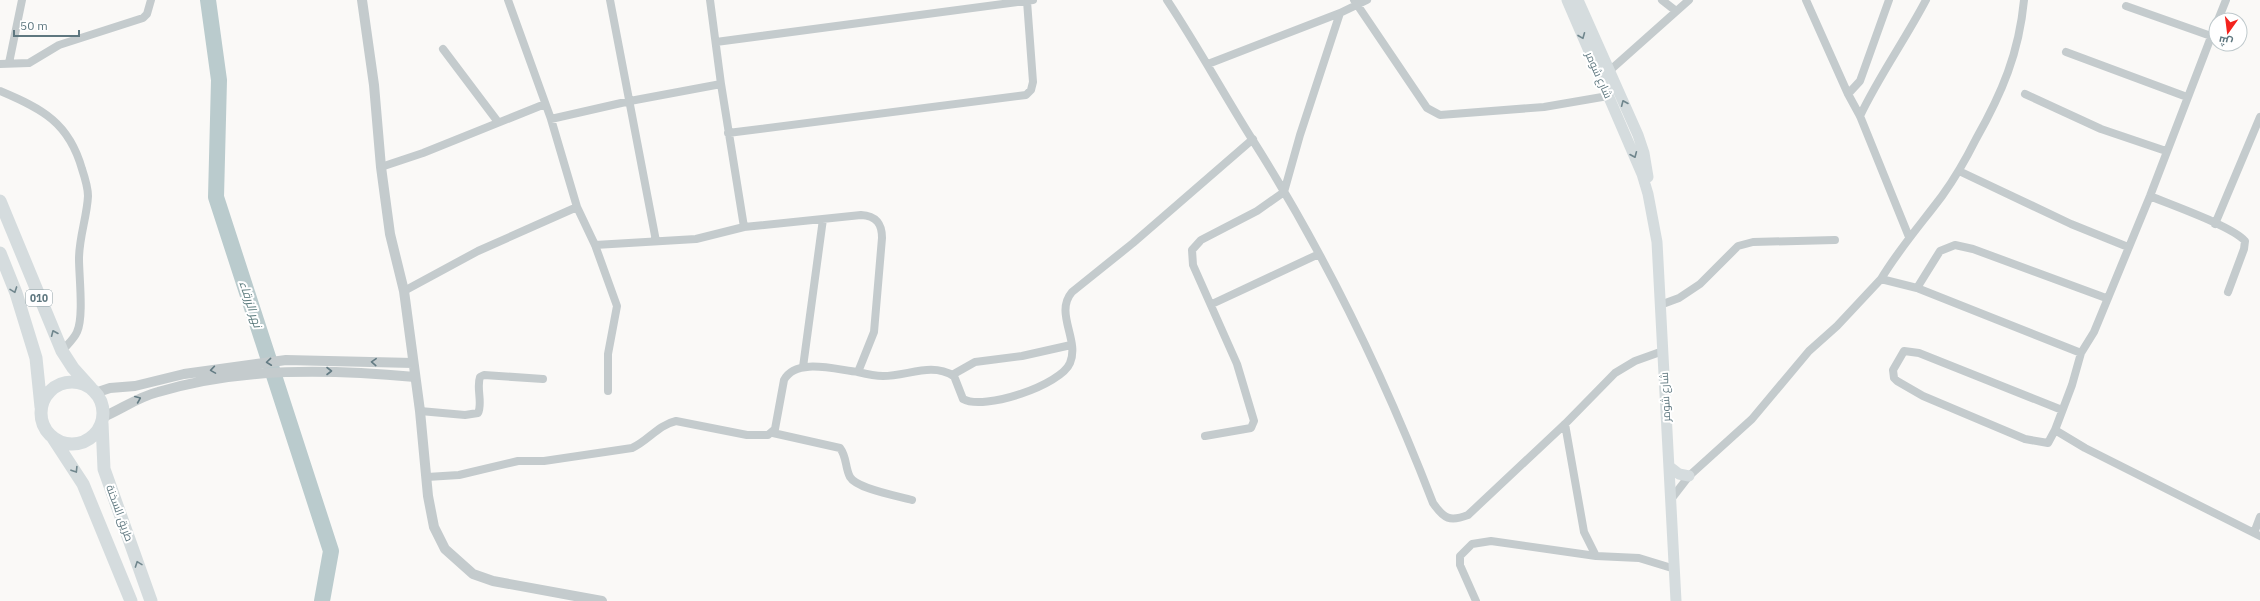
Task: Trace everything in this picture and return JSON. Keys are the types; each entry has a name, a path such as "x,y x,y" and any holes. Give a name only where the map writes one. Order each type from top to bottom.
{"main road":[{"name":"شارع شومر","path":"1567,0 1644,153 1648,194 1657,242 1672,498 1676,601"},
{"name":"شارع شومر","path":"1578,0 1605,74 1608,96 1642,174 1648,194"},
{"name":"010","path":"0,201 62,351 73,368 93,390 102,404 102,420"},
{"name":"010","path":"0,253 16,293 36,358 42,422 53,438"},
{"path":"41,409 49,392 60,384 79,383 93,390"},
{"path":"53,438 65,443 78,444 90,438 102,420"},
{"name":"طريق السخنة","path":"102,420 104,469 151,601"},
{"name":"طريق السخنة","path":"53,438 83,484 131,601"},
{"path":"1670,467 1679,474 1690,476"}],"street":[{"path":"9,63 22,0"},
{"path":"0,64 29,62 59,45 143,18 147,14 151,0"},
{"path":"362,0 374,85 381,167 390,234 404,291 434,527 445,549 473,574 493,581 602,601"},
{"path":"508,0 551,119 577,207 595,245 617,306 608,354 608,391"},
{"path":"610,0 656,241"},
{"path":"710,0 728,133 744,228"},
{"path":"716,42 1030,0 1033,82 1031,90 1026,95 728,133"},
{"path":"1167,0 1253,139 1319,254 1372,355 1405,429 1433,503 1440,513 1448,518 1456,519 1468,515 1565,424 1615,373 1635,361 1663,351"},
{"path":"1208,64 1340,13 1356,2 1367,0"},
{"path":"1662,0 1676,11"},
{"path":"1605,74 1689,0"},
{"path":"1806,0 1848,94 1860,116 1890,195 1909,237"},
{"path":"1848,94 1862,76 1889,0"},
{"path":"1860,116 1869,97 1906,39 1926,0"},
{"path":"1672,498 1690,476 1752,419 1809,351 1837,326 1881,279 1909,237 1942,197 1959,171 2005,84 2017,50 2024,0"},
{"path":"2221,12 2226,0"},
{"path":"1356,2 1427,108 1440,115 1544,108 1608,96"},
{"path":"2126,6 2208,35"},
{"path":"1205,436 1243,431 1252,428 1254,421 1237,364 1212,304 1193,264 1192,253 1194,247 1201,240 1270,203 1284,192 1300,136 1340,13"},
{"path":"2062,410 1919,353 1904,351 1893,370 1894,378 1897,381 1922,396 2025,439 2048,443 2056,430 2072,385 2081,352 2094,332 2106,298 2150,196 2208,44"},
{"path":"443,49 498,122"},
{"path":"2066,52 2187,97"},
{"path":"551,119 630,101 721,84"},
{"path":"0,91 29,105 64,129 77,150 88,188 88,197 80,240 79,327 72,341 62,351"},
{"path":"2025,94 2100,129 2166,152"},
{"path":"381,167 418,155 545,104"},
{"path":"2215,224 2260,117"},
{"path":"773,433 784,380 787,375 802,367 858,372 883,376 924,369 952,375 956,379 960,395 966,401 981,402 1011,397 1052,380 1062,374 1071,362 1071,345 1066,310 1068,298 1072,292 1133,243 1253,139"},
{"path":"1959,171 2071,224 2128,247"},
{"path":"2150,196 2215,224 2240,236 2245,241 2244,249 2228,292"},
{"path":"404,291 454,263 577,207"},
{"path":"595,245 696,239 744,228 867,215 878,221 882,230 874,332 858,372"},
{"path":"802,367 823,219"},
{"path":"1660,305 1679,298 1700,284 1738,246 1753,242 1835,240"},
{"path":"1917,288 1940,251 1955,245 1973,249 2106,298"},
{"path":"1212,304 1319,254"},
{"path":"1881,279 1917,288 2081,352"},
{"path":"952,375 975,362 1011,358 1071,345"},
{"path":"93,390 135,386 184,374 286,360 414,363"},
{"path":"102,420 137,399 158,392 187,385 256,375 290,372 358,372 415,377"},
{"path":"420,411 465,415 478,413 480,406 478,382 480,377 484,375 543,379"},
{"path":"427,477 459,476 518,461 544,461 632,448 640,444 663,425 676,421 759,437 773,433 840,448 845,456 848,473 856,483 912,500"},
{"path":"1565,424 1584,532 1596,556"},
{"path":"2056,430 2085,448 2257,535 2260,517"},
{"path":"1476,601 1460,565 1460,556 1472,544 1490,541 1596,556 1640,558 1675,569"}],"waterway":[{"name":"نهر الزرقاء","path":"208,0 219,80 216,197 331,551 322,601"}]}
